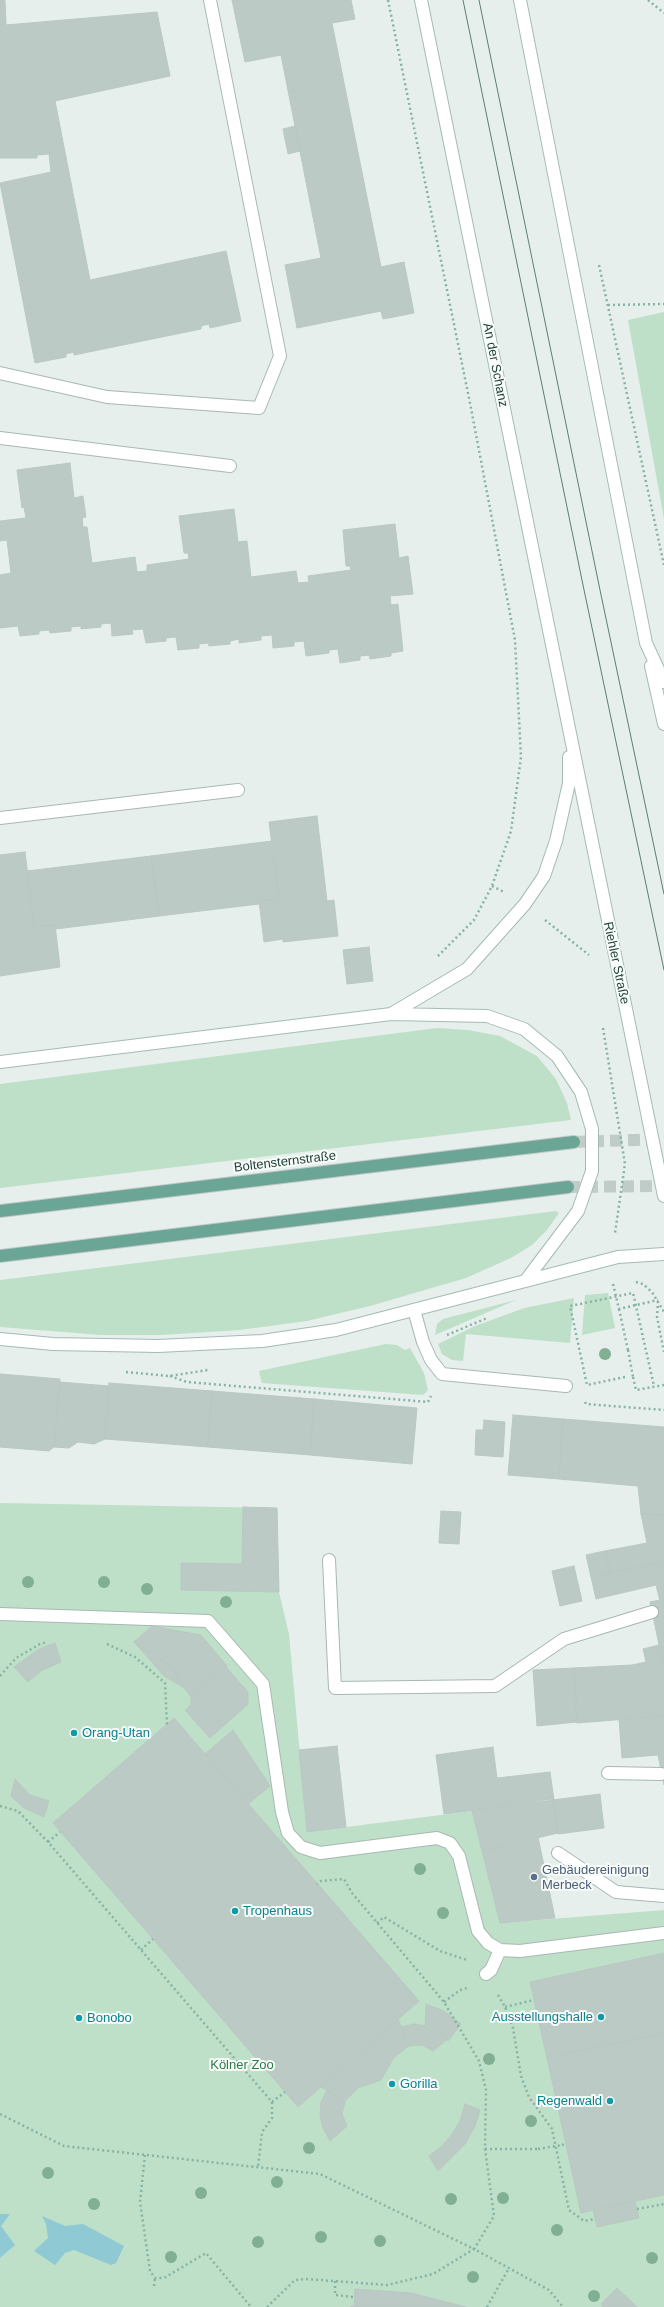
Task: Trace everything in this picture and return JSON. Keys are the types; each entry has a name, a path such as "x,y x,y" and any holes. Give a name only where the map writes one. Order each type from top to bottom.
{"main road":[{"path":"0,373 107,396 259,408 280,356 210,0"},
{"name":"An der Schanz","path":"420,0 569,730"},
{"path":"520,0 646,643 664,724"},
{"path":"0,438 230,466"},
{"path":"646,643 664,682"},
{"path":"392,1014 467,969 525,904 544,876 556,841 569,783 569,730"},
{"name":"Riehler Straße","path":"569,730 664,1196"},
{"path":"0,818 238,790"},
{"path":"0,1062 392,1014 486,1016 524,1029 557,1056 581,1092 592,1129 592,1171 578,1211 526,1280"},
{"name":"Boltensternstraße","path":"0,1211 574,1142"},
{"path":"0,1256 568,1187"},
{"path":"0,1339 53,1344 158,1346 262,1341 336,1330 526,1280 618,1258 664,1254"},
{"path":"414,1310 423,1342 431,1360 442,1374 566,1386"},
{"path":"329,1560 335,1688 495,1686 564,1639 652,1612"},
{"path":"0,1614 208,1620 263,1684 282,1812 288,1833 300,1847 320,1853 437,1838 450,1843 459,1856 478,1931 488,1943 500,1950 520,1951 664,1933"},
{"path":"608,1773 661,1774"},
{"path":"558,1854 616,1892 664,1896"},
{"path":"486,1974 491,1970 500,1950"}],"path":[{"path":"388,0 469,396 515,640 521,757 511,831 492,886 474,920 433,961"},
{"path":"648,0 664,12"},
{"path":"598,260 664,566"},
{"path":"608,305 664,304"},
{"path":"633,1281 644,1284 658,1300 664,1312"},
{"path":"606,1284 618,1282"},
{"path":"613,1283 636,1390 664,1385"},
{"path":"625,1377 587,1385 570,1306 633,1293 654,1386"},
{"path":"619,1309 658,1300"},
{"path":"658,1300 657,1317 664,1352"},
{"path":"169,1376 187,1382 428,1402 442,1374"},
{"path":"566,1386 572,1386 586,1404 664,1410"},
{"path":"0,1676 16,1658 40,1644 52,1641"},
{"path":"102,1642 136,1657 165,1683 167,1724"},
{"path":"0,1806 18,1811 48,1842 272,2102 272,2118 262,2132 258,2167"},
{"path":"48,1842 60,1832"},
{"path":"267,2307 295,2280 387,2285 433,2274 474,2249 494,2216 485,2149 486,2090 479,2061 444,2002 352,1893 344,1879 321,1880 317,1884"},
{"path":"377,1923 384,1918 440,1951 475,1962 486,1974 505,2007 513,2028 521,2076 529,2097 552,2129 569,2210 584,2221 595,2219"},
{"path":"141,1950 153,1939"},
{"path":"444,2002 460,1990 474,1987"},
{"path":"505,2007 534,2000"},
{"path":"272,2102 285,2092"},
{"path":"0,2114 64,2146 320,2174 474,2249 509,2268 549,2290 563,2307"},
{"path":"485,2149 538,2149 564,2145"},
{"path":"145,2155 140,2202 150,2271 155,2278 154,2286"},
{"path":"637,2210 664,2204"},
{"path":"155,2278 164,2278 206,2253 251,2307"},
{"path":"487,2307 509,2268"},
{"path":"335,2281 335,2295 354,2297"}],"green space":[{"path":"664,312 664,519 628,320"},
{"path":"437,1028 468,1030 500,1036 537,1056 556,1079 567,1103 571,1120 0,1188 0,1084"},
{"path":"556,1211 559,1213 547,1230 532,1245 511,1258 466,1278 370,1306 307,1321 240,1330 161,1335 100,1335 0,1327 0,1280"},
{"path":"608,1293 615,1328 582,1335 585,1295"},
{"path":"574,1298 570,1343 466,1334 463,1361 452,1360 442,1354 438,1344 475,1326 524,1308"},
{"path":"516,1300 435,1335 437,1324 443,1319"},
{"path":"386,1344 397,1345 405,1350 410,1348 424,1373 428,1390 423,1395 262,1383 259,1371"},
{"name":"Kölner Zoo","path":"0,1503 277,1508 279,1592 289,1634 307,1832 472,1811 501,1923 664,1910 664,2307 0,2307"}],"water":[{"path":"0,2214 10,2214 1,2226 15,2245 0,2258"},
{"path":"42,2216 65,2226 83,2224 124,2246 116,2263 111,2265 74,2250 65,2253 55,2265 34,2251 48,2238 46,2224"}],"building":[{"path":"0,0 5,0 6,25 157,12 170,76 55,101 90,280 226,251 241,321 210,328 209,324 201,326 201,329 74,355 74,352 66,354 66,357 35,363 0,183 51,172 49,154 37,155 37,158 0,158"},
{"path":"232,0 351,0 355,19 332,23 381,267 404,262 414,313 383,319 381,311 297,328 285,265 321,258 281,55 245,62"},
{"path":"295,126 300,151 288,154 283,129"},
{"path":"70,463 74,498 83,496 86,517 82,518 83,527 87,527 92,563 135,557 137,572 147,571 147,565 189,559 188,553 184,553 179,516 234,509 238,542 247,541 251,577 296,571 298,583 309,582 308,576 351,570 350,566 346,566 343,530 395,524 399,558 408,556 413,594 390,596 391,605 398,604 403,651 391,653 391,656 370,659 369,655 360,656 360,660 340,663 338,649 329,650 329,653 306,656 304,641 294,642 294,646 273,648 272,635 261,636 261,640 239,643 239,639 230,641 230,644 209,646 208,643 199,644 199,648 178,650 176,637 166,638 166,641 146,643 143,629 132,630 133,634 112,636 111,623 101,624 101,627 81,629 81,626 71,627 71,631 50,633 49,630 39,631 39,634 20,636 18,626 0,628 0,575 11,573 7,540 0,541 0,521 26,518 24,507 22,508 17,470"},
{"path":"317,816 327,901 334,900 338,936 283,942 283,939 264,942 259,901 279,899 269,822"},
{"path":"272,841 279,899 259,901 259,904 159,916 151,856"},
{"path":"25,852 34,927 55,925 60,967 0,976 0,855"},
{"path":"151,856 159,916 56,929 55,925 34,927 27,871"},
{"path":"369,947 373,981 347,984 343,950"},
{"path":"0,1374 60,1379 54,1447 49,1451 0,1447"},
{"path":"60,1382 109,1386 105,1439 94,1444 78,1442 69,1448 54,1447"},
{"path":"109,1383 212,1391 208,1447 105,1439"},
{"path":"212,1391 314,1399 310,1455 208,1447"},
{"path":"314,1399 417,1408 412,1464 310,1455"},
{"path":"513,1415 563,1419 559,1479 508,1475"},
{"path":"563,1419 664,1427 664,1515 641,1514 638,1486 559,1479"},
{"path":"484,1420 505,1422 503,1457 475,1455 476,1430 483,1430"},
{"path":"243,1507 277,1508 279,1592 181,1590 181,1563 242,1564"},
{"path":"441,1511 461,1512 459,1544 439,1543"},
{"path":"641,1514 664,1515 664,1562 610,1573 605,1551 647,1543"},
{"path":"605,1551 610,1573 591,1577 586,1555"},
{"path":"664,1562 664,1600 660,1601 656,1585 596,1599 591,1577"},
{"path":"574,1566 582,1601 560,1606 552,1571"},
{"path":"664,1600 664,1668 650,1602"},
{"path":"152,1626 201,1635 227,1666 191,1697 184,1688 173,1668 134,1642"},
{"path":"134,1642 173,1668 184,1688 164,1676"},
{"path":"55,1643 61,1662 41,1671 28,1682 14,1667 39,1649"},
{"path":"659,1645 664,1668 664,1716 577,1723 574,1668 632,1665 646,1662 643,1649"},
{"path":"226,1667 248,1692 248,1704 210,1738 185,1710 191,1705 191,1697"},
{"path":"574,1668 577,1722 537,1726 533,1670"},
{"path":"664,1716 664,1785 658,1755 622,1758 619,1719"},
{"name":"Tropenhaus","path":"174,1718 419,2001 298,2107 53,1823"},
{"path":"233,1730 270,1786 248,1804 205,1754"},
{"path":"337,1746 346,1827 307,1832 299,1750"},
{"path":"493,1747 497,1778 550,1772 554,1800 444,1814 436,1755"},
{"path":"15,1779 30,1795 49,1801 44,1817 24,1808 11,1796"},
{"path":"600,1794 604,1828 558,1834 553,1800"},
{"path":"551,1799 553,1800 558,1833 482,1851 472,1811"},
{"path":"538,1837 555,1918 500,1923 482,1851"},
{"name":"Ausstellungshalle","path":"664,1953 664,2033 547,2058 530,1982"},
{"path":"426,2004 444,2011 461,2024 448,2041 439,2032 425,2027"},
{"path":"398,2019 409,2046 394,2057 381,2080 358,2088 345,2101 321,2087"},
{"path":"414,2024 427,2026 439,2031 447,2039 433,2051 422,2045 409,2046 401,2027"},
{"name":"Regenwald","path":"664,2033 664,2195 581,2213 547,2058"},
{"path":"327,2090 345,2101 342,2114 347,2126 330,2141 323,2128 320,2115 321,2102"},
{"path":"465,2104 480,2110 475,2126 465,2144 438,2171 429,2156 442,2146 452,2134 460,2121"},
{"path":"635,2201 639,2218 597,2227 593,2210"},
{"path":"617,2288 637,2307 603,2307 601,2304"},
{"path":"355,2289 411,2293 466,2307 350,2307 354,2305"}],"tunnel":[{"path":"574,1142 664,1139"},
{"path":"568,1187 664,1186"}],"tram line":[{"path":"463,0 664,970"},
{"path":"479,0 664,894"}],"place":[{"name":"Orang-Utan","path":"74,1733"},
{"name":"Gebäudereinigung Merbeck","path":"534,1877"},
{"name":"Tropenhaus","path":"235,1911"},
{"name":"Ausstellungshalle","path":"601,2017"},
{"name":"Bonobo","path":"79,2018"},
{"name":"Gorilla","path":"392,2084"},
{"name":"Regenwald","path":"610,2101"}]}
